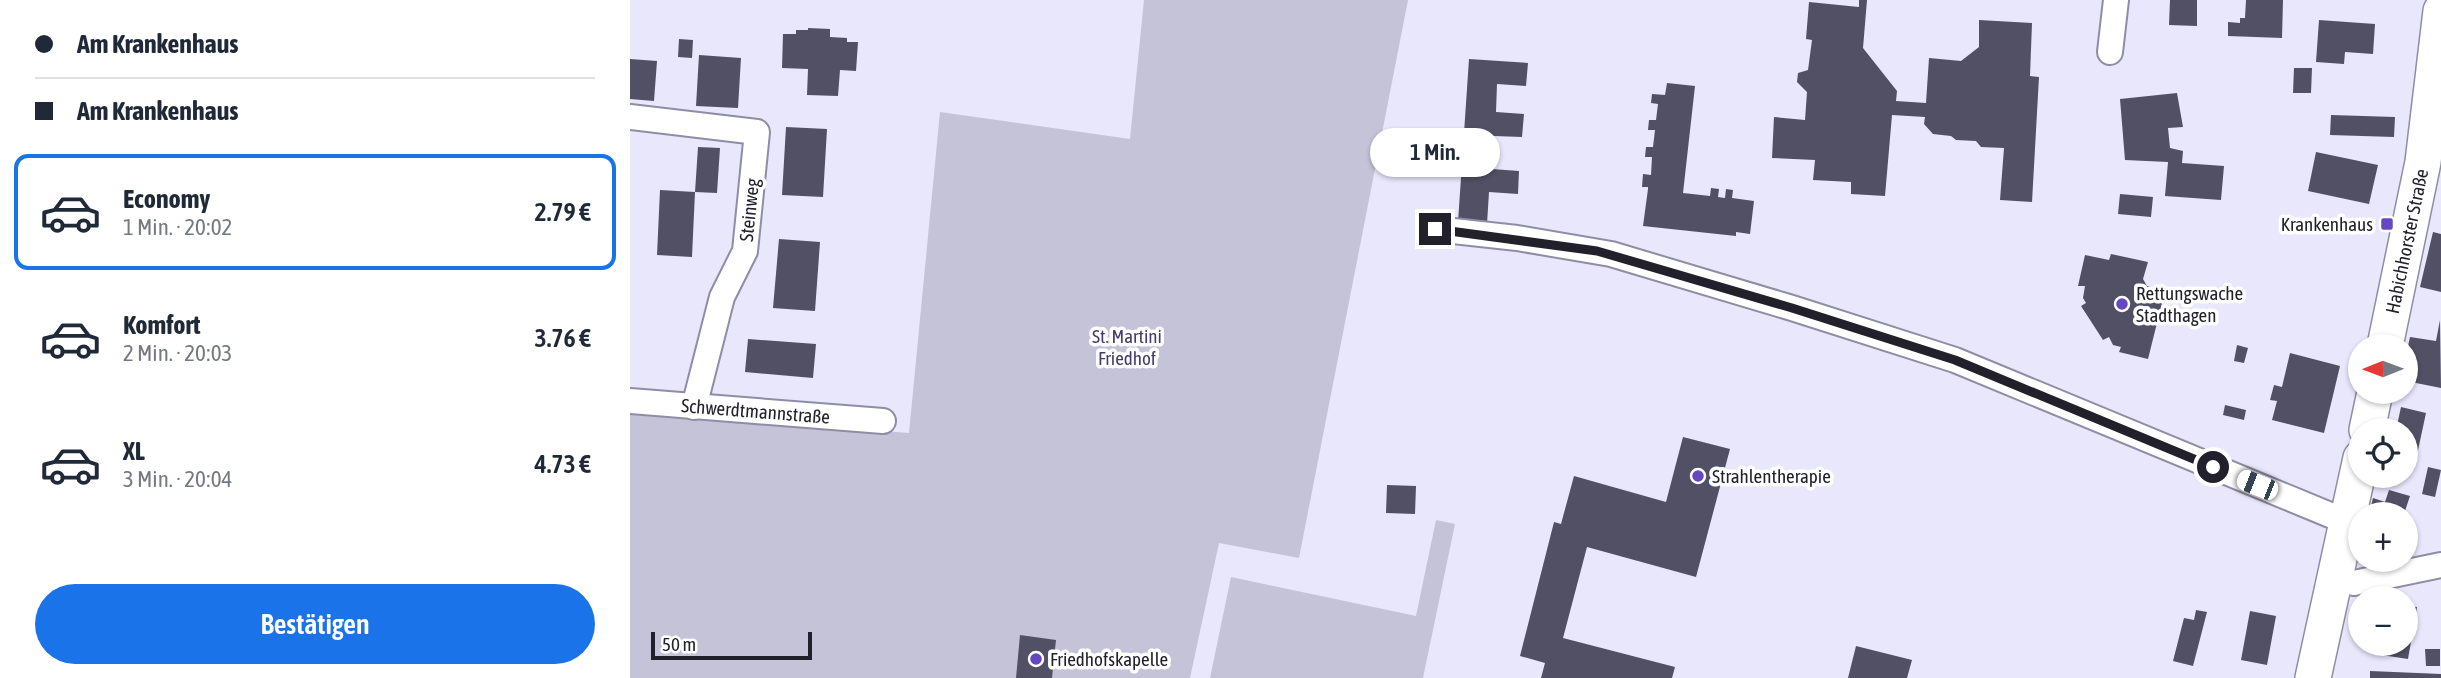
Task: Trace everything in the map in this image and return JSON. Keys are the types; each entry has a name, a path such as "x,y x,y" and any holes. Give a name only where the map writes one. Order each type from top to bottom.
{"main road":[{"name":"Habichhorster Straße","path":"2387,334 2423,162 2441,11"},
{"path":"2312,678 2354,488"}],"street":[{"path":"2110,52 2116,0"},
{"name":"Steinweg","path":"630,117 757,132 745,251 722,297 694,407"},
{"path":"1435,229 1597,251 1901,342 1955,360 2347,522"},
{"name":"Schwerdtmannstraße","path":"630,401 883,421"},
{"path":"2334,579 2354,583 2441,565"}],"green space":[{"name":"St. Martini Friedhof","path":"1144,0 1408,0 1299,558 1219,543 1190,678 630,678 630,412 909,433 940,112 1130,139"},
{"path":"1436,520 1455,524 1423,678 1210,678 1231,577 1416,616"}],"building":[{"path":"1859,0 1867,0 1863,48 1897,91 1896,101 1926,103 1929,58 1961,61 1979,47 1979,20 2032,23 2030,76 2039,77 2032,202 2000,200 2004,148 1981,147 1976,141 1956,140 1951,136 1933,134 1924,124 1925,117 1892,115 1885,196 1851,194 1851,182 1813,180 1815,160 1772,158 1774,117 1805,120 1807,92 1797,82 1798,73 1808,70 1812,40 1806,39 1809,2 1859,7"},
{"path":"2170,0 2197,0 2197,26 2169,25"},
{"path":"2246,0 2283,0 2282,38 2228,36 2228,22 2240,23 2240,18 2245,18"},
{"path":"2319,20 2375,24 2373,54 2345,52 2344,64 2316,62"},
{"path":"830,29 830,37 858,42 856,71 840,70 838,96 807,95 808,69 782,68 783,34 796,34 796,30"},
{"path":"679,39 693,40 692,58 678,57"},
{"path":"699,55 741,58 738,108 696,106"},
{"path":"630,59 657,61 654,101 630,99"},
{"path":"1469,59 1528,63 1526,86 1497,84 1496,112 1524,114 1522,137 1494,136 1492,169 1519,171 1518,194 1489,192 1487,224 1458,222"},
{"path":"2294,68 2312,68 2311,93 2293,93"},
{"path":"1667,83 1695,86 1683,193 1710,196 1711,188 1719,189 1718,197 1725,198 1726,189 1733,190 1732,198 1754,201 1750,234 1736,232 1736,236 1643,226 1648,187 1642,187 1643,174 1651,175 1652,157 1645,157 1646,147 1653,147 1655,130 1648,130 1649,120 1656,120 1658,104 1651,103 1652,94 1665,95"},
{"path":"2177,93 2183,127 2168,128 2170,148 2183,151 2182,163 2224,166 2221,200 2165,196 2168,162 2125,160 2120,99"},
{"path":"2331,115 2395,117 2394,137 2330,135"},
{"path":"786,127 827,129 823,197 782,195"},
{"path":"698,147 720,148 717,193 695,192"},
{"path":"2316,152 2378,165 2369,204 2308,191"},
{"path":"660,190 695,192 692,257 657,255"},
{"path":"2120,194 2153,197 2151,217 2118,214"},
{"path":"2433,232 2441,234 2441,292 2420,287"},
{"path":"779,239 820,242 815,311 773,308"},
{"name":"Rettungswache Stadthagen","path":"2111,254 2148,262 2143,279 2147,286 2165,291 2148,359 2119,352 2121,347 2113,345 2109,337 2103,340 2081,306 2086,303 2083,298 2085,286 2078,286 2085,255 2109,260"},
{"path":"2440,320 2441,388 2418,383 2418,338 2436,341"},
{"path":"748,339 816,344 813,378 745,372"},
{"path":"2237,345 2248,348 2244,363 2234,361"},
{"path":"2290,353 2340,366 2324,433 2272,420 2277,401 2270,400 2274,385 2282,387"},
{"path":"2225,405 2246,410 2244,420 2223,415"},
{"path":"2401,407 2426,413 2418,450 2418,418 2399,418"},
{"path":"1683,437 1730,449 1696,577 1587,547 1563,638 1675,667 1672,678 1541,678 1545,663 1520,656 1554,522 1561,524 1574,476 1666,502"},
{"path":"2428,467 2441,470 2435,497 2422,494"},
{"path":"1387,485 1416,486 1415,514 1386,513"},
{"path":"2389,490 2410,496 2408,502 2385,502"},
{"path":"2196,610 2207,612 2193,666 2173,661 2184,618 2194,620"},
{"path":"2250,611 2276,616 2267,665 2241,660"},
{"name":"Friedhofskapelle","path":"1020,635 1056,640 1052,678 1016,678"},
{"path":"1856,646 1912,660 1907,678 1848,678"},
{"path":"2425,649 2440,649 2440,666 2426,666"},
{"path":"2370,671 2441,674 2441,678 2370,678"}],"place":[{"name":"Krankenhaus","path":"2387,224"},
{"name":"Rettungswache Stadthagen","path":"2122,304"},
{"name":"Strahlentherapie","path":"1698,476"},
{"name":"Friedhofskapelle","path":"1036,659"}],"route":[{"path":"1435,229 1517,238 1611,254 1792,308 1955,360 2213,467"}]}
